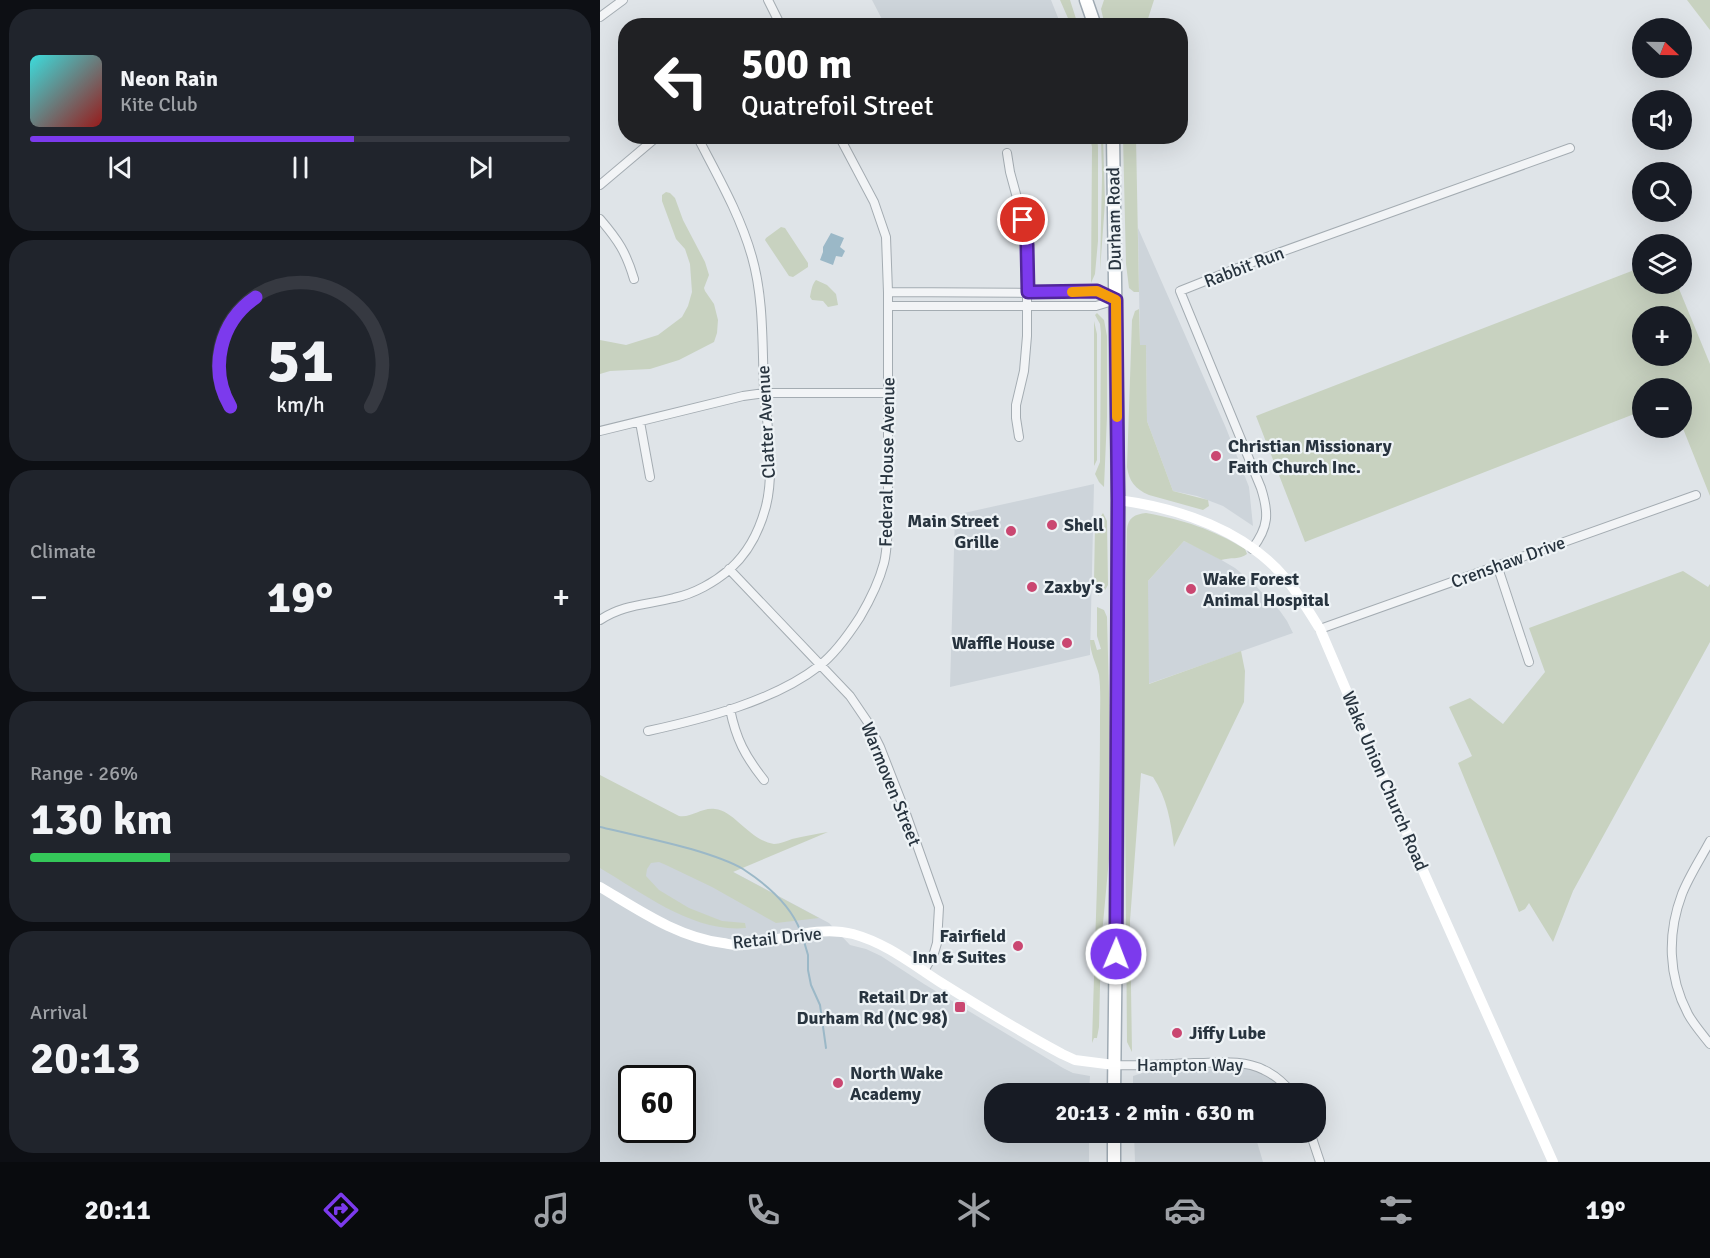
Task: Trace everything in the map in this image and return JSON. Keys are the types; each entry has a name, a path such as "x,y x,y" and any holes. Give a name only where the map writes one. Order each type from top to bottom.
{"main road":[{"path":"1086,0 1092,18"},
{"name":"Durham Road","path":"1113,144 1118,500 1114,1083"},
{"path":"1114,1143 1114,1162"}],"street":[{"path":"600,17 623,0"},
{"path":"768,0 778,18"},
{"path":"600,186 649,144"},
{"name":"Clatter Avenue","path":"600,620 626,607 675,598 705,586 729,569 743,554 752,540 766,505 770,476 758,284 753,261 738,218 701,144"},
{"name":"Federal House Avenue","path":"648,730 730,709 774,694 821,665 846,638 871,599 884,562 888,526 888,255 884,231 874,203 843,144"},
{"name":"Rabbit Run","path":"1252,549 1262,537 1266,521 1266,503 1180,291 1253,262 1570,148"},
{"path":"1007,153 1027,245 1027,336 1024,371 1016,405 1019,437"},
{"path":"600,219 619,242 634,279"},
{"path":"888,292 1097,291 1116,300"},
{"path":"888,306 1096,306 1116,300"},
{"path":"600,432 743,396 765,393 889,393"},
{"path":"640,422 650,477"},
{"name":"Crenshaw Drive","path":"1320,629 1696,495"},
{"name":"Wake Union Church Road","path":"1118,500 1148,504 1184,514 1231,534 1286,578 1305,605 1320,629 1425,875 1553,1162"},
{"path":"1497,565 1529,662"},
{"name":"Warmoven Street","path":"729,569 850,696 876,738 939,907 938,943 924,971"},
{"path":"730,709 734,731 748,760 764,780"},
{"path":"1710,841 1683,892 1674,917 1670,950 1679,994 1689,1017 1710,1044"},
{"name":"Retail Drive","path":"600,887 682,933 710,942 740,946 813,932 842,932 872,940 889,948 978,1005 1062,1054 1075,1060 1114,1065"},
{"name":"Hampton Way","path":"1114,1065 1227,1062 1246,1064 1272,1074 1281,1083"},
{"path":"1314,1143 1320,1162"}],"shaded area":[{"path":"872,0 1051,0 1058,18 881,18"},
{"path":"1138,228 1226,428 1249,487 1253,526 1223,506 1197,496 1173,491 1147,421 1146,345 1140,345"},
{"path":"1094,484 1090,655 950,687 955,515"},
{"path":"1184,541 1235,568 1252,582 1280,611 1293,633 1148,684 1148,581"},
{"path":"600,801 829,923 850,945 881,956 1063,1068 1073,1073 1090,1076 1090,1083 984,1083 984,1143 1089,1143 1089,1162 600,1162"},
{"path":"1250,1068 1276,1083 1133,1083 1133,1076 1142,1073"},
{"path":"1134,1143 1257,1143 1263,1162 1135,1162"}],"green space":[{"path":"1060,0 1070,0 1076,18 1068,18"},
{"path":"1104,0 1154,0 1148,18 1103,18 1101,9"},
{"path":"1687,0 1710,0 1710,30"},
{"path":"1091,144 1098,144 1098,241 1095,274 1091,283"},
{"path":"1101,144 1103,144 1105,202 1100,271"},
{"path":"1123,144 1136,144 1139,292 1134,292 1129,288 1126,264"},
{"path":"666,192 675,198 683,220 705,262 709,275 704,288 714,304 718,320 714,342 679,360 650,369 610,371 600,374 600,340 626,345 658,335 682,317 688,306 692,292 690,264 685,249 676,239 662,201 662,195"},
{"path":"781,227 785,228 808,263 808,267 793,277 789,276 765,240"},
{"path":"1632,271 1632,294 1681,294 1686,306 1632,306 1632,366 1692,366 1692,320 1710,364 1710,496 1687,438 1692,438 1692,378 1632,378 1632,415 1305,542 1256,416"},
{"path":"816,280 827,285 836,294 838,305 828,307 823,301 812,300 810,297"},
{"path":"1139,309 1140,345 1146,345 1147,421 1173,491 1208,500 1209,506 1203,510 1149,495 1136,487 1129,476 1127,467 1132,320 1135,311"},
{"path":"1097,313 1104,320 1107,336 1104,487 1095,474 1100,462 1101,333 1100,324 1095,315"},
{"path":"1094,321 1097,334 1097,460 1094,466"},
{"path":"1103,513 1107,521 1108,585 1098,596 1094,581 1095,525"},
{"path":"1146,513 1185,522 1209,531 1245,549 1247,554 1221,560 1184,541 1148,581 1149,684 1241,651 1245,671 1244,702 1174,847 1170,819 1162,793 1153,777 1141,773 1130,921 1132,1052 1127,1042 1124,668 1127,529 1133,517"},
{"path":"1683,571 1708,587 1710,584 1710,642 1573,891 1553,942 1529,903 1519,912 1458,763 1472,756 1449,707 1470,698 1503,724 1545,672 1529,628"},
{"path":"1097,607 1104,610 1107,617 1111,770 1110,848 1101,945 1097,1038 1094,1038 1092,1043 1100,698 1099,675 1090,640 1094,640 1097,650 1101,649 1097,636"},
{"path":"600,775 679,816 710,809 722,811 757,837 774,844 828,832 733,872 819,918 776,923 712,887 659,862 651,863 646,876 659,890 689,908 722,921 745,923 746,928 727,928 707,924 670,910 600,868"}],"water":[{"path":"831,233 844,238 840,247 845,251 842,257 836,256 833,265 820,260 823,247"}],"waterway":[{"path":"600,827 691,849 743,869 784,903 800,930"},
{"path":"803,938 808,955 811,985 820,1005 826,1048"}],"slow traffic":[{"path":"1072,292 1097,291 1116,300 1117,417"}],"place":[{"name":"Christian Missionary Faith Church Inc.","path":"1216,456"},
{"name":"Shell","path":"1052,525"},
{"name":"Main Street Grille","path":"1011,531"},
{"name":"Zaxby's","path":"1032,587"},
{"name":"Wake Forest Animal Hospital","path":"1191,589"},
{"name":"Waffle House","path":"1067,643"},
{"name":"Fairfield Inn & Suites","path":"1018,946"},
{"name":"Retail Dr at Durham Rd (NC 98)","path":"960,1007"},
{"name":"Jiffy Lube","path":"1177,1033"},
{"name":"North Wake Academy","path":"838,1083"}],"route":[{"path":"1023,220 1027,245 1028,292 1097,291 1116,300 1118,500 1116,954"}]}
